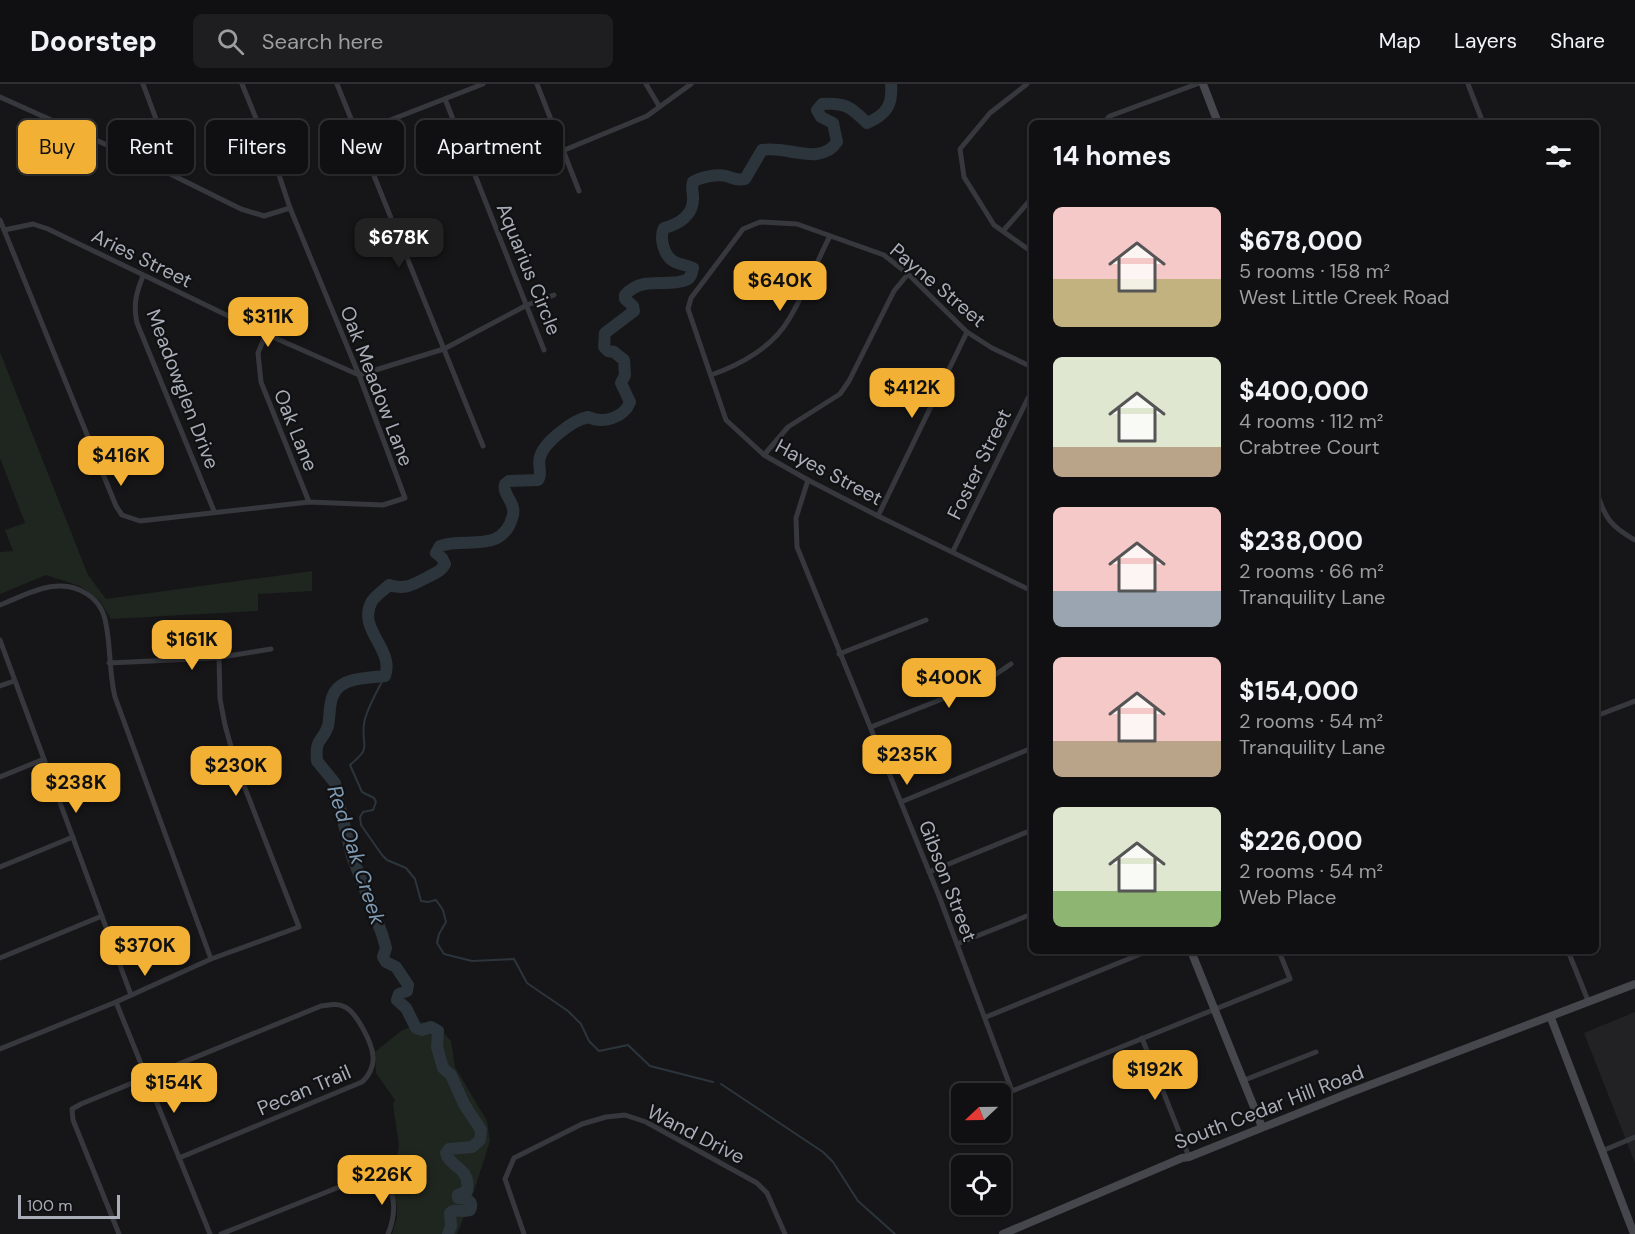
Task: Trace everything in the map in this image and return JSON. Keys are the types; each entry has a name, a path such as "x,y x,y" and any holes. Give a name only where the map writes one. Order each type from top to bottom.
{"street":[{"path":"143,84 156,120"},
{"name":"Oak Meadow Lane","path":"242,84 405,498 383,505 309,502"},
{"path":"337,84 352,120"},
{"path":"391,120 483,84"},
{"path":"537,84 550,120"},
{"path":"646,84 659,106"},
{"path":"563,151 647,116 692,84"},
{"path":"1028,84 990,113 960,149 964,177 994,225 1029,250"},
{"path":"1106,120 1110,116 1197,84"},
{"path":"1203,84 1217,120"},
{"path":"1468,84 1482,120"},
{"path":"0,97 108,145"},
{"name":"Aquarius Circle","path":"445,99 544,350"},
{"path":"563,153 579,191"},
{"path":"171,174 257,215 290,208"},
{"path":"374,174 483,446"},
{"path":"1003,231 1029,201"},
{"path":"0,220 122,515 140,521 309,502"},
{"name":"Payne Street","path":"688,309 691,298 743,229 760,222 796,224 884,255 908,274 967,332 992,348 1029,366"},
{"name":"Aries Street","path":"4,230 33,224 48,229 266,334 358,375"},
{"path":"711,375 735,367 771,341 788,321 830,236"},
{"path":"764,455 788,427 840,394 849,381 894,291 908,274"},
{"name":"Meadowglen Drive","path":"143,276 135,296 137,323 214,511"},
{"path":"358,375 444,349 527,305 554,295"},
{"name":"Hayes Street","path":"688,309 726,420 764,455 878,516 1029,589"},
{"path":"878,516 967,332"},
{"name":"Oak Lane","path":"266,334 258,352 261,382 309,502"},
{"name":"Foster Street","path":"953,551 1029,396"},
{"name":"Gibson Street","path":"808,480 796,518 796,547 929,872 986,1017 1012,1091 1142,1038"},
{"path":"1599,498 1611,524 1635,540"},
{"path":"0,605 56,585 80,589 96,600 106,623 115,698 211,959"},
{"path":"839,654 926,620"},
{"path":"0,640 131,995"},
{"path":"109,663 219,658 271,649"},
{"path":"0,1049 116,1002 211,959 298,927 236,765 220,699 219,658"},
{"path":"871,728 983,683 1011,664"},
{"path":"0,686 14,681"},
{"path":"1599,715 1635,701"},
{"path":"901,802 1029,749"},
{"path":"0,777 44,759"},
{"path":"929,872 1029,831"},
{"path":"0,867 73,837"},
{"path":"957,945 1029,915"},
{"path":"0,958 102,916"},
{"path":"986,1017 1141,954"},
{"path":"1192,954 1262,1127"},
{"path":"1189,1157 1142,1038 1290,979 1280,954"},
{"path":"1569,954 1589,1003"},
{"name":"South Cedar Hill Road","path":"1003,1234 1182,1158 1635,984"},
{"path":"116,1002 210,1234"},
{"name":"Pecan Trail","path":"147,1078 321,1006 334,1004 345,1007 354,1014 362,1026 373,1057 370,1072 362,1082 179,1158"},
{"path":"1551,1018 1634,1234"},
{"path":"1242,1081 1316,1052"},
{"path":"119,1234 73,1120 72,1109 147,1078"},
{"name":"Wand Drive","path":"524,1234 505,1175 514,1158 582,1124 606,1117 624,1116 646,1122 757,1183 767,1193 785,1234"},
{"path":"1602,1150 1635,1137"},
{"path":"221,1234 367,1176 378,1176 386,1183 393,1198 394,1219 388,1234"}],"shaded area":[{"path":"0,352 88,575 106,599 312,571 312,591 258,594 258,611 111,619 100,601 80,586 46,575 0,594 0,552 13,551 5,530 25,523 0,458"},
{"path":"1635,1012 1635,1163 1584,1033"},
{"path":"422,1022 436,1025 451,1041 455,1067 487,1121 490,1141 457,1234 392,1234 397,1218 397,1205 391,1186 399,1146 393,1104 395,1100 376,1073 375,1052 401,1031"}],"waterway":[{"name":"Red Oak Creek","path":"448,1234 451,1226 450,1213 470,1210 471,1204 466,1199 458,1198 458,1195 467,1191 466,1177 446,1153 449,1149 472,1147 480,1140 481,1130 464,1104 451,1075 443,1068 437,1047 438,1031 431,1027 422,1030 416,1028 406,1008 397,1000 399,994 407,991 408,985 396,967 386,962 383,957 386,948 352,856 335,783 317,761 317,748 328,726 332,698 335,691 346,682 385,676 387,666 385,657 369,621 368,611 376,597 389,585 408,586 439,571 445,564 436,553 440,546 450,543 482,542 501,536 508,528 513,515 511,502 505,492 505,484 509,481 538,480 539,460 543,451 567,427 588,417 606,420 618,416 627,408 630,402 621,383 625,375 624,360 604,347 605,333 634,311 633,306 625,299 625,295 632,289 639,285 679,282 690,277 693,268 671,260 665,252 662,237 664,228 680,221 691,209 693,182 704,177 718,175 745,179 762,150 772,149 802,154 822,153 837,142 833,123 821,117 817,110 822,104 847,107 867,123 887,108 891,98 891,84"},
{"path":"385,676 365,719 364,750 350,765 362,792 374,798 376,802 373,810 363,812 360,817 361,825 382,855 387,860 406,868 415,879 421,901 436,900 443,910 446,922 437,943 444,954 472,961 514,959 527,983 568,1011 581,1024 589,1041 599,1051 628,1045 650,1066 713,1082"},
{"path":"721,1084 823,1152 833,1162 858,1201 895,1234"}]}
